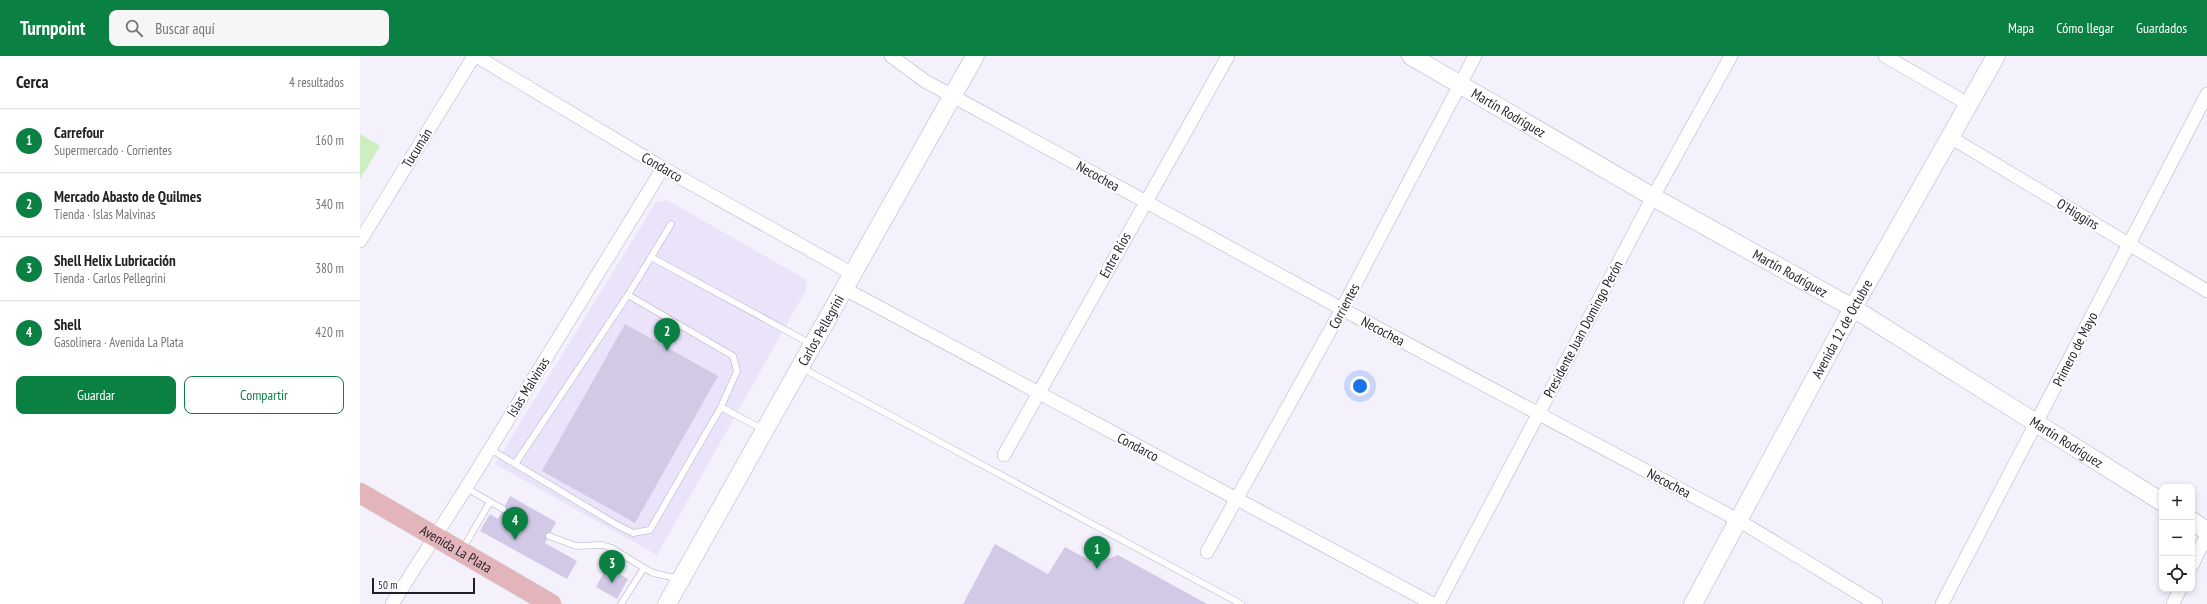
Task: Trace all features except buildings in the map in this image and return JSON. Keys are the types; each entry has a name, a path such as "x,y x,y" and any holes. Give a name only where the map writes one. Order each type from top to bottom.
{"main road":[{"name":"Avenida La Plata","path":"360,493 551,604"}],"street":[{"name":"Condarco","path":"475,56 663,168 847,281 1039,394 1433,604"},
{"name":"Tucumán","path":"360,241 475,56"},
{"name":"Necochea","path":"891,56 925,81 952,96 1342,309 1738,520 1876,604"},
{"name":"Carlos Pellegrini","path":"667,604 811,344 975,56"},
{"name":"Entre Ríos","path":"1004,455 1145,201 1228,56"},
{"name":"Martín Rodríguez","path":"1411,56 1653,197 1853,308 2037,422 2159,500"},
{"name":"Corrientes","path":"1207,552 1342,309 1475,56"},
{"name":"Presidente Juan Domingo Perón","path":"1438,604 1653,197 1731,56"},
{"path":"1885,56 1968,104"},
{"name":"Avenida 12 de Octubre","path":"1693,604 1853,308 1996,56"},
{"name":"Primero de Mayo","path":"1942,604 2207,94"},
{"name":"O'Higgins","path":"1950,137 2207,291"},
{"name":"Islas Malvinas","path":"392,604 466,488 663,168"},
{"path":"2195,523 2207,531"},
{"path":"2195,559 2207,535"},
{"path":"2173,604 2179,592"}],"lane":[{"path":"514,464 628,295 671,224"},
{"path":"651,257 811,344"},
{"path":"490,449 617,525 633,533 646,532 650,530 721,407 737,371 733,356 628,295"},
{"path":"799,367 1241,604"},
{"path":"721,407 764,430"},
{"path":"466,488 503,509"},
{"path":"461,551 490,502"},
{"path":"549,536 576,546 602,545 612,548 653,573 680,579"},
{"path":"621,604 644,568"}],"shaded area":[{"path":"667,200 805,279 807,288 657,555 495,464 656,202"}],"green space":[{"path":"360,134 380,146 360,179"}],"place":[{"name":"Mercado Abasto de Quilmes","path":"667,351"},
{"name":"Shell","path":"515,540"},
{"name":"Carrefour","path":"1097,569"},
{"name":"Shell Helix Lubricación","path":"612,583"}]}
